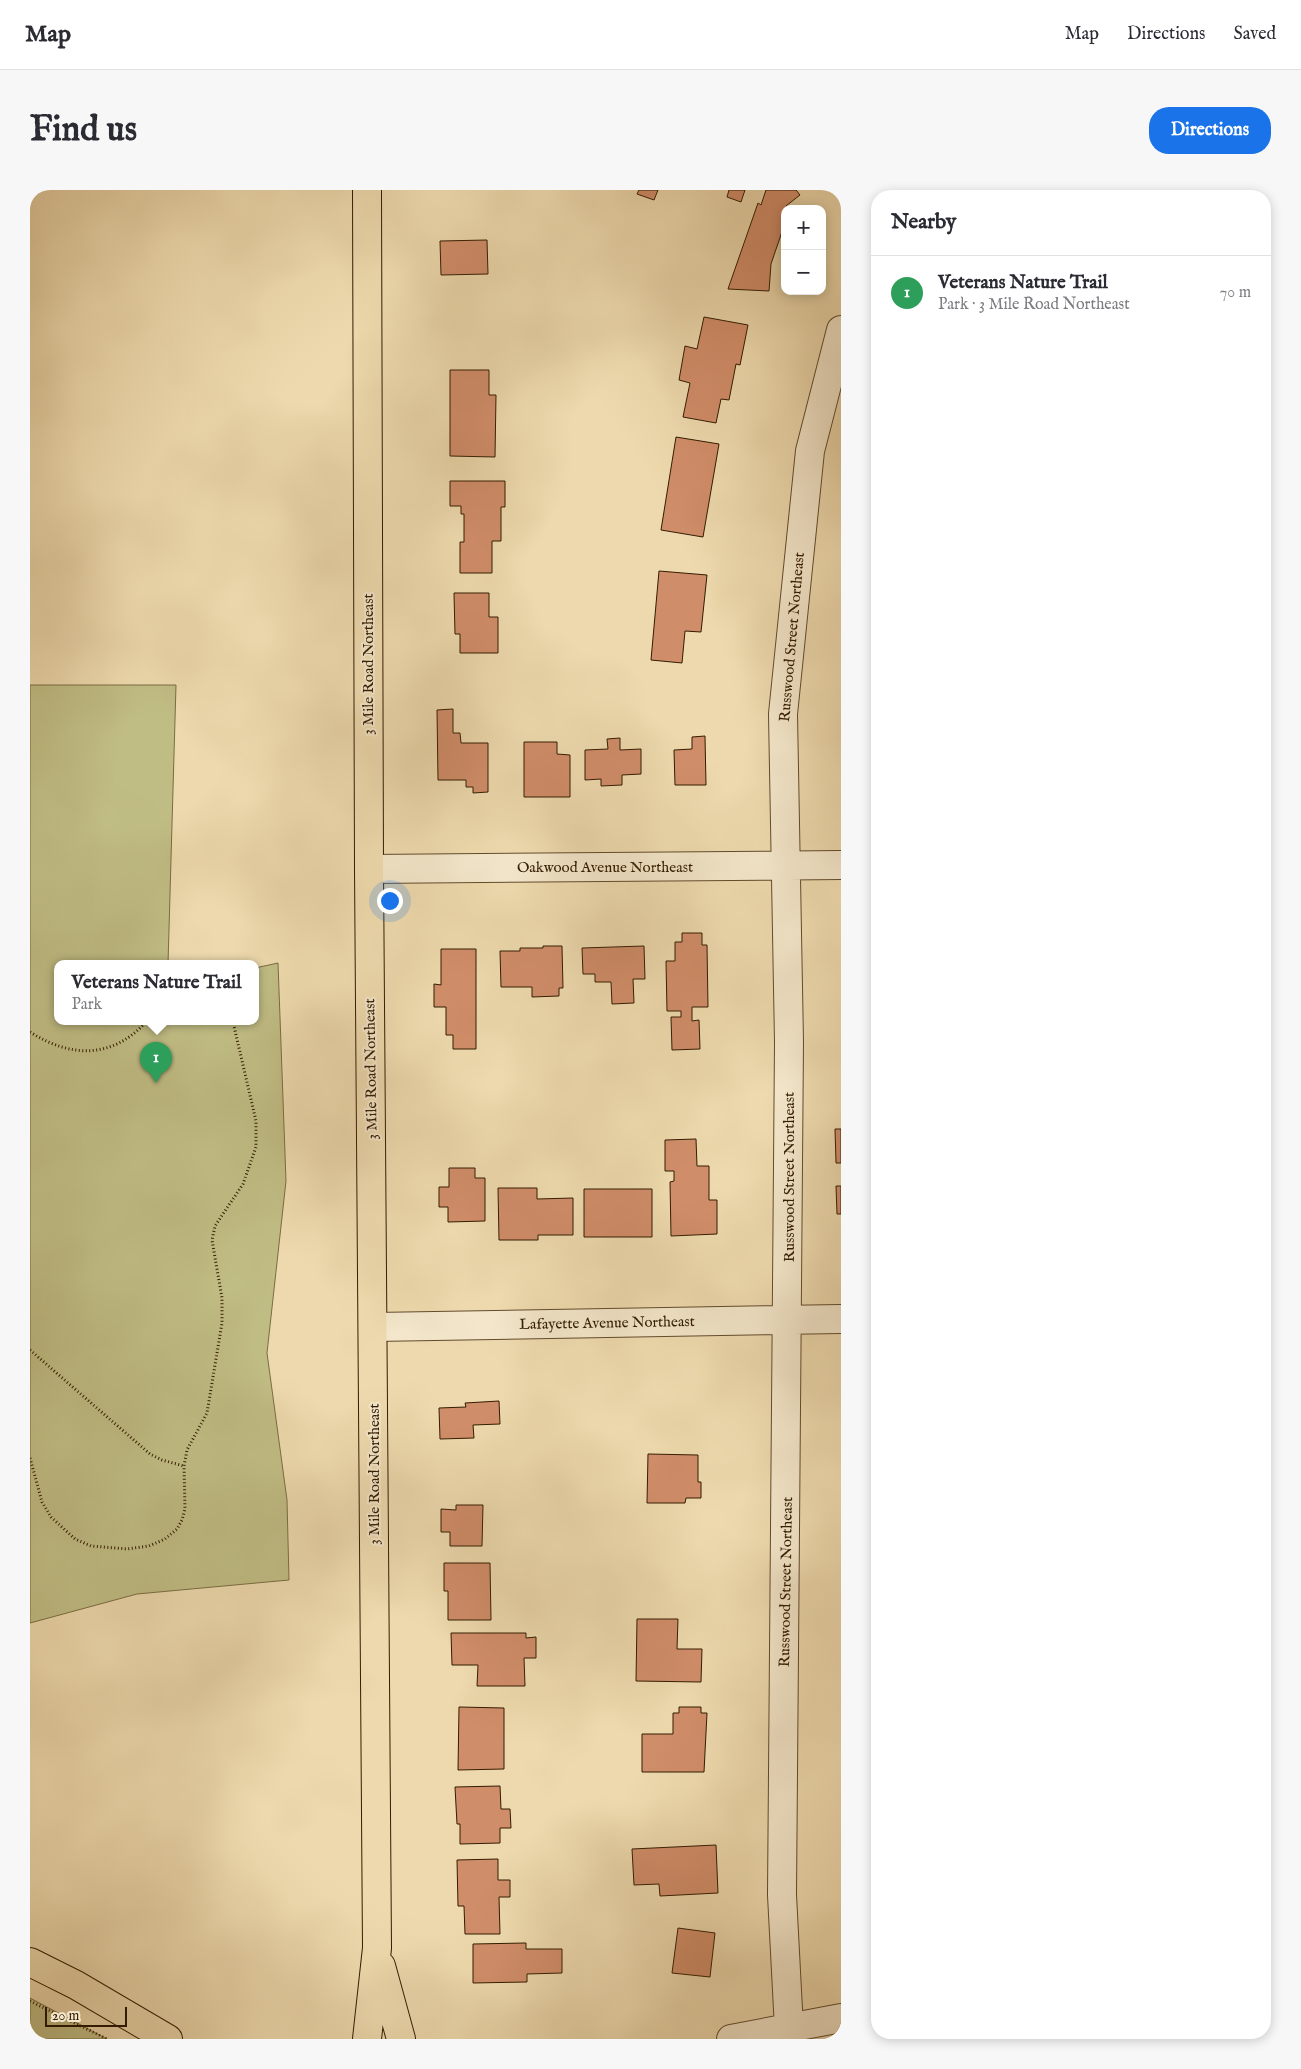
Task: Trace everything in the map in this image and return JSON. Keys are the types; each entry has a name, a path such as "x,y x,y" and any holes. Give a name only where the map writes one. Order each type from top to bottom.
{"main road":[{"name":"3 Mile Road Northeast","path":"367,190 369,869 374,1327 377,1948 367,2039"},
{"name":"3 Mile Road Northeast","path":"377,1948 401,2039"},
{"path":"30,1962 76,1985 161,2036"}],"street":[{"name":"Russwood Street Northeast","path":"789,2029 782,1895 789,1042 783,714 810,451 841,330"},
{"name":"Oakwood Avenue Northeast","path":"369,869 841,865"},
{"name":"Lafayette Avenue Northeast","path":"374,1327 841,1319"},
{"path":"731,2039 841,2018"}],"path":[{"path":"30,1032 54,1046 70,1050 100,1050 125,1041 143,1025"},
{"path":"30,1458 39,1495 50,1517 75,1539 91,1546 107,1548 149,1546 165,1540 177,1529 182,1520 185,1508 184,1466 192,1436 207,1413 222,1323 222,1298 212,1240 215,1226 242,1184 256,1147 256,1121 234,1025"},
{"path":"30,1350 150,1454 162,1460 184,1466"},
{"path":"30,2001 107,2039"}],"shaded area":[{"path":"30,685 176,685 168,960 54,960 54,1025 259,1025 259,967 278,963 286,1181 267,1353 287,1500 289,1580 137,1594 30,1623"},
{"path":"30,1998 107,2039 30,2039"}],"building":[{"path":"639,190 658,190 654,200 637,194"},
{"path":"729,190 745,190 741,202 727,197"},
{"path":"766,190 796,190 800,195 787,205 781,205 781,235 771,264 769,291 728,289 758,203 761,205"},
{"path":"487,240 488,274 441,275 440,241"},
{"path":"704,317 748,325 740,365 736,364 729,400 721,399 716,423 683,417 690,383 679,380 685,346 697,349"},
{"path":"450,370 489,370 489,395 496,395 495,457 450,456"},
{"path":"676,437 719,444 703,537 661,530"},
{"path":"450,481 505,481 505,507 501,507 501,541 492,541 492,573 460,573 460,542 464,542 464,514 461,514 461,506 450,506"},
{"path":"659,571 707,575 701,632 685,631 682,663 651,660"},
{"path":"454,593 489,593 489,617 498,617 498,653 460,653 460,634 455,634"},
{"path":"453,709 453,733 460,733 461,743 488,743 488,792 473,793 473,787 466,787 466,780 438,780 437,710"},
{"path":"705,736 706,785 675,785 674,750 692,749 692,737"},
{"path":"620,738 620,750 641,749 641,774 622,775 622,785 601,786 601,779 585,780 585,750 608,749 607,739"},
{"path":"524,742 557,742 557,754 570,755 570,797 524,797"},
{"path":"682,933 702,933 702,945 707,945 708,1007 692,1007 692,1021 699,1020 700,1049 672,1050 671,1017 681,1017 681,1011 667,1011 666,961 675,961 675,942 682,942"},
{"path":"543,946 562,946 563,988 559,988 559,996 532,997 532,987 501,987 500,951 520,951 520,948 543,948"},
{"path":"644,946 645,979 633,979 634,1003 612,1004 611,982 595,982 595,974 583,974 582,948"},
{"path":"441,949 476,949 476,1049 453,1049 453,1035 446,1035 446,1007 434,1007 434,984 441,985"},
{"path":"835,1129 841,1129 841,1163 836,1163"},
{"path":"696,1139 697,1166 709,1166 709,1200 717,1200 717,1234 671,1236 670,1182 674,1181 674,1171 665,1171 665,1140"},
{"path":"449,1168 475,1168 475,1178 485,1178 485,1221 448,1222 448,1207 439,1207 439,1187 449,1187"},
{"path":"836,1186 841,1186 841,1214 837,1214"},
{"path":"498,1188 537,1188 537,1199 573,1198 573,1235 538,1235 538,1240 499,1240"},
{"path":"584,1189 652,1189 652,1237 584,1237"},
{"path":"499,1401 500,1424 473,1425 474,1438 440,1439 439,1408 466,1407 465,1403"},
{"path":"648,1454 698,1455 698,1482 701,1482 701,1498 686,1498 685,1503 647,1503"},
{"path":"456,1505 483,1505 482,1546 450,1546 450,1532 441,1532 441,1509 456,1510"},
{"path":"444,1563 490,1563 491,1620 448,1620 448,1591 444,1591"},
{"path":"637,1619 678,1619 677,1649 702,1649 701,1682 636,1681"},
{"path":"451,1633 526,1633 526,1638 536,1637 536,1658 524,1658 525,1686 477,1686 478,1665 452,1665"},
{"path":"459,1707 504,1708 504,1769 458,1770"},
{"path":"679,1707 701,1707 701,1713 707,1713 704,1772 642,1772 642,1734 673,1734 673,1713 679,1713"},
{"path":"500,1786 501,1809 510,1809 511,1828 500,1828 500,1843 460,1844 460,1824 457,1824 455,1787"},
{"path":"716,1845 718,1893 660,1896 659,1884 634,1885 632,1849"},
{"path":"498,1859 498,1880 510,1880 510,1897 499,1897 500,1934 465,1934 464,1906 458,1906 457,1860"},
{"path":"678,1928 715,1933 710,1977 672,1973"},
{"path":"526,1943 526,1949 562,1949 562,1973 527,1974 527,1982 473,1983 473,1944"}],"place":[{"name":"Veterans Nature Trail","path":"156,1083"}]}
